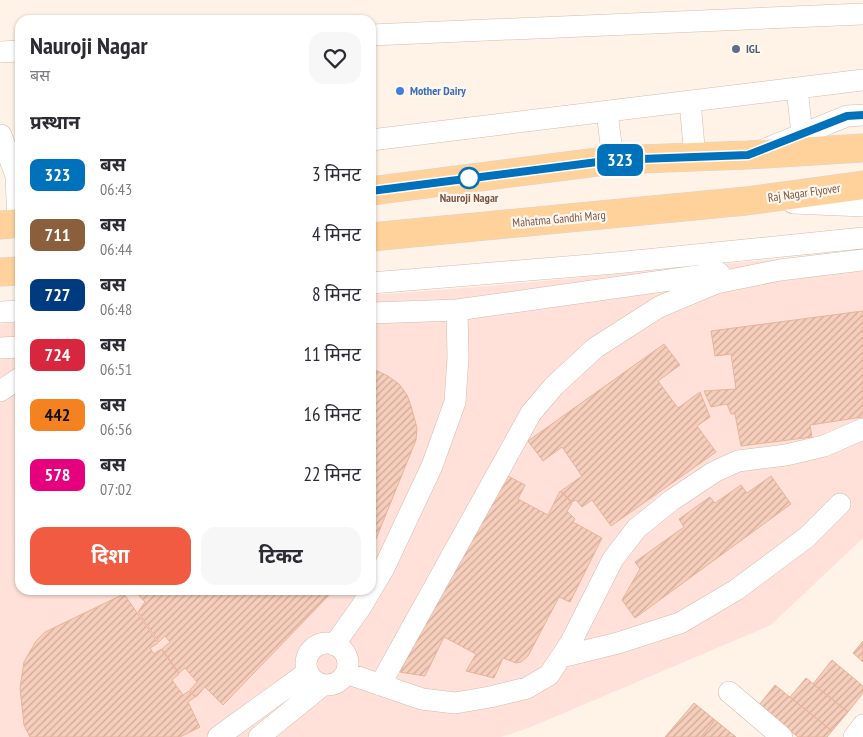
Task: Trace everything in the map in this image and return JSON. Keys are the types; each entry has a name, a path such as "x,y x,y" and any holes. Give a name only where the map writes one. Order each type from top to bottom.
{"main road":[{"path":"376,190 613,160 863,148"},
{"name":"Raj Nagar Flyover","path":"746,201 863,185"},
{"name":"Mahatma Gandhi Marg","path":"376,237 746,201"},
{"path":"0,272 15,270"}],"street":[{"path":"376,36 863,14"},
{"path":"0,52 15,51"},
{"path":"376,139 863,80"},
{"path":"797,88 802,134"},
{"path":"690,102 695,157"},
{"path":"607,112 613,160"},
{"path":"748,155 847,116 863,115"},
{"path":"0,128 15,169"},
{"path":"1,135 15,134"},
{"path":"0,139 1,135"},
{"path":"746,201 863,206"},
{"path":"13,224 15,205"},
{"path":"376,283 615,263 863,238"},
{"path":"376,313 457,310 863,253"},
{"path":"380,685 531,413 554,386 595,348 659,307 716,283 780,270 863,260"},
{"path":"376,582 432,466 455,402 458,357 457,310"},
{"path":"0,312 15,311"},
{"path":"0,348 15,346"},
{"path":"0,390 15,381"},
{"path":"346,673 422,699 455,703 527,688 549,675 571,642 614,559 637,528 672,500 714,472 738,461 786,455 824,446 863,429"},
{"path":"561,657 618,643 680,623 744,584 807,537 840,504"},
{"path":"334,645 368,595"},
{"path":"218,737 316,678 337,683 346,673 348,666 345,653 334,645 320,644 314,648 307,659 316,678"},
{"path":"259,737 316,678"},
{"path":"729,692 782,737"},
{"path":"854,737 863,725"}],"shaded area":[{"path":"863,251 863,538 771,625 531,727 501,737 0,737 0,324 15,322 15,595 376,595 376,295 478,287"}],"building":[{"path":"863,311 863,417 810,425 812,437 741,446 735,414 731,414 727,404 711,407 704,391 736,389 731,354 715,356 711,331"},
{"path":"664,344 680,365 658,381 678,408 700,392 710,417 697,426 716,452 611,526 592,500 582,507 576,500 572,502 561,491 582,476 562,447 543,461 528,441"},
{"path":"376,370 399,384 407,395 417,428 416,440 376,539"},
{"path":"502,473 525,485 518,499 548,515 560,491 572,503 567,511 575,519 573,522 602,538 570,602 559,597 528,656 521,662 516,663 503,658 494,678 466,671 476,654 444,637 425,676 400,672"},
{"path":"771,476 791,504 635,618 622,600 640,569 635,562 684,527 679,519 710,497 715,503 741,485 747,493"},
{"path":"125,595 158,643 150,648 154,654 161,649 179,674 172,680 183,695 189,691 195,697 188,702 200,727 180,737 30,737 24,725 20,688 24,662 36,641 45,632"},
{"path":"139,595 329,595 223,705 205,687 196,697 190,690 197,682 185,668 179,673 162,649 170,642 165,636 159,642 138,612 145,602"},
{"path":"863,641 863,662 853,653"},
{"path":"832,660 863,686 863,693 848,712 813,684"},
{"path":"806,678 848,712 832,731 790,697"},
{"path":"775,685 832,731 827,737 798,737 759,705"},
{"path":"694,703 715,720 701,737 665,737"},
{"path":"715,720 736,737 701,737"}],"bus line":[{"name":"323","path":"376,190 613,160 748,155 847,116 863,115"}],"place":[{"name":"IGL","path":"736,49"},
{"name":"Mother Dairy","path":"400,91"},
{"name":"Nauroji Nagar","path":"469,178"}]}
